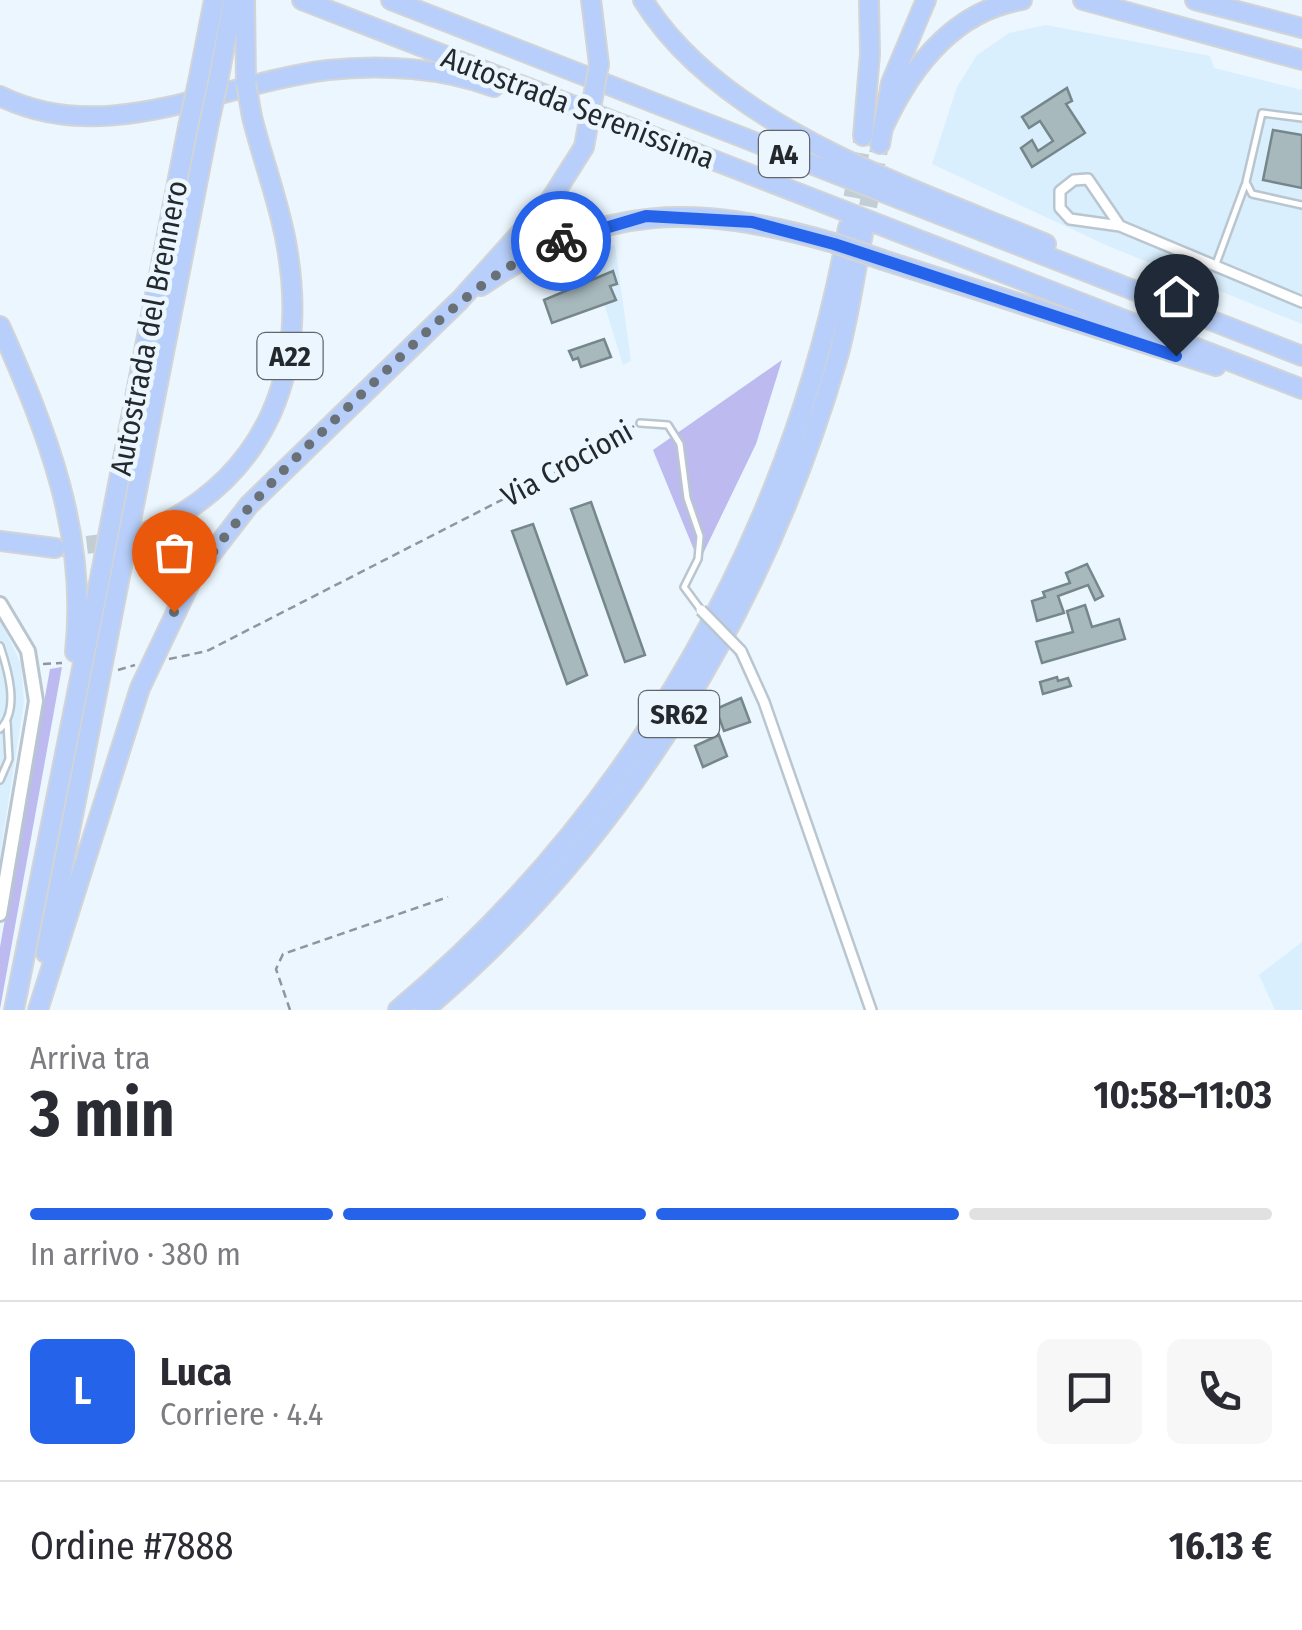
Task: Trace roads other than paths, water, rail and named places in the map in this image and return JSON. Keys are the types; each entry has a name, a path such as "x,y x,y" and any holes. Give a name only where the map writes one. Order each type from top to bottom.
{"highway":[{"name":"Autostrada del Brennero","path":"14,1010 198,82 210,0"},
{"name":"Autostrada del Brennero","path":"36,1010 121,571 136,530 233,0"},
{"name":"A22","path":"136,530 174,520 220,487 258,440 282,392 292,346 292,292 284,236 246,83 245,0"},
{"name":"Autostrada Serenissima","path":"302,0 1296,386"},
{"name":"Autostrada Serenissima","path":"390,0 1302,356"},
{"path":"36,1010 140,688 192,579 249,505 460,300 551,198 584,147 599,64 592,0"},
{"name":"A4","path":"642,0 671,39 718,84 770,119 841,155 1104,268 1177,308"},
{"path":"869,0 875,136"},
{"path":"875,136 891,83 926,0"},
{"path":"875,136 898,96 941,39 974,18 1022,0"},
{"path":"1083,0 1302,60"},
{"path":"1195,0 1302,28"},
{"path":"0,96 41,111 126,114 326,70 400,69 475,80 600,127 708,158"},
{"path":"460,300 550,246 646,216 752,222 834,244 1176,356 1296,386"},
{"name":"SR62","path":"398,1010 489,925 566,840 619,772 692,658 776,490 814,378 855,231 838,357 808,449 717,655 634,781 580,851 424,1010"},
{"path":"0,326 46,434 74,541 79,580 66,752"},
{"path":"0,541 54,548"}],"street":[{"path":"1120,226 1088,179 1074,180 1060,191 1060,208 1070,219 1120,226 1302,302"},
{"path":"0,604 20,632 31,664 36,701 0,914"},
{"name":"Via Crocioni","path":"701,610 742,651 764,702 871,1010"}],"lane":[{"path":"1216,267 1246,182 1262,112 1302,118"},
{"path":"1246,182 1252,194 1302,205"},
{"name":"Via Crocioni","path":"640,423 668,425 680,444 686,498 700,536 698,558 684,588 701,610"},
{"path":"0,646 11,700 7,722 9,759 0,780"},
{"path":"0,729 7,722"},
{"path":"0,900 6,886"}],"tunnel":[{"path":"848,224 863,136"},
{"path":"863,233 880,144"},
{"path":"60,548 119,541"}]}
